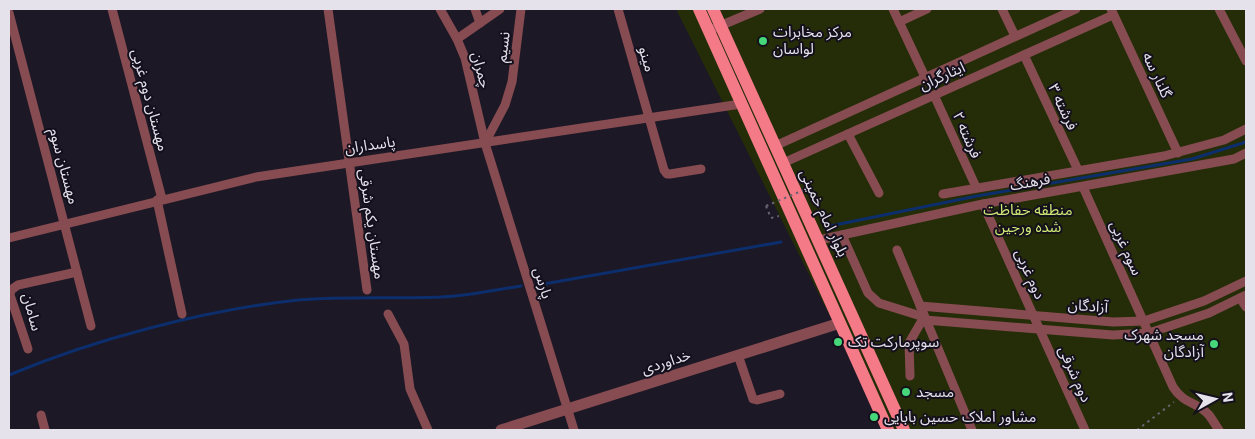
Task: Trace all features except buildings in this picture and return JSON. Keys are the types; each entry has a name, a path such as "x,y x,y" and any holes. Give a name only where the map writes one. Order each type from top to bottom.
{"main road":[{"name":"بلوار امام خمینی","path":"710,11 740,104 888,430"},
{"name":"بلوار امام خمینی","path":"714,28 775,146 904,430"}],"street":[{"name":"مهستان دوم غربی","path":"112,9 160,200 182,314"},
{"name":"مهستان یکم شرقی","path":"328,9 367,290"},
{"name":"چمران","path":"440,9 457,39 465,58 485,143"},
{"path":"475,9 480,23"},
{"path":"457,39 500,9"},
{"name":"نسیم","path":"485,143 505,105 512,82 521,9"},
{"name":"مینو","path":"618,9 666,174 700,169"},
{"path":"714,28 760,9"},
{"path":"893,9 926,77"},
{"path":"899,22 927,9"},
{"path":"1002,9 1015,36"},
{"name":"ایثارگران","path":"775,146 1076,9"},
{"path":"1219,9 1246,61"},
{"name":"ایثارگران","path":"783,163 1024,55 1112,12"},
{"name":"گلنار سه","path":"1112,12 1178,153"},
{"name":"مهستان سوم","path":"9,13 91,326"},
{"name":"فرشته ۳","path":"1024,55 1078,170"},
{"name":"فرشته ۲","path":"934,95 976,187"},
{"name":"پاسداران","path":"9,238 256,177 740,104"},
{"path":"943,194 1178,153 1224,140 1246,129"},
{"path":"848,134 880,193"},
{"name":"پارس","path":"485,143 574,430"},
{"name":"فرهنگ","path":"819,240 983,204 1234,159 1246,153"},
{"name":"سوم غربی","path":"1083,187 1180,397"},
{"name":"دوم غربی","path":"983,204 1040,329"},
{"name":"آزادگان","path":"842,235 868,294 879,303 924,318 1113,335 1149,333 1209,313 1243,297"},
{"path":"898,250 924,318 972,430"},
{"name":"سامان","path":"28,349 11,290 18,285 77,272"},
{"name":"آزادگان","path":"920,306 1113,322 1144,321 1204,301 1246,281"},
{"path":"1243,297 1246,307"},
{"path":"388,314 404,344 410,389 428,430"},
{"path":"910,376 909,343 924,318"},
{"name":"خداوردی","path":"501,430 840,323"},
{"name":"دوم شرقی","path":"1040,329 1085,430"},
{"path":"738,356 753,399 757,400 780,394"},
{"path":"1180,397 1198,406 1208,414 1219,430"},
{"path":"41,414 45,430"}],"path":[{"path":"771,218 766,206 806,189"},
{"path":"1137,430 1180,397"}],"green space":[{"name":"منطقه حفاظت شده ورجین","path":"676,9 1246,9 1246,430 887,430"}],"waterway":[{"path":"830,226 977,196 1192,159 1246,142"},
{"path":"538,285 781,242"},
{"path":"9,375 114,338 226,311 298,300 424,298 472,294 521,286"}],"place":[{"name":"مرکز مخابرات لواسان","path":"763,41"},
{"name":"سوپرمارکت تک","path":"838,342"},
{"name":"مسجد شهرک آزادگان","path":"1214,344"},
{"name":"مسجد","path":"906,392"},
{"name":"مشاور املاک حسین بابایی","path":"874,417"}]}
